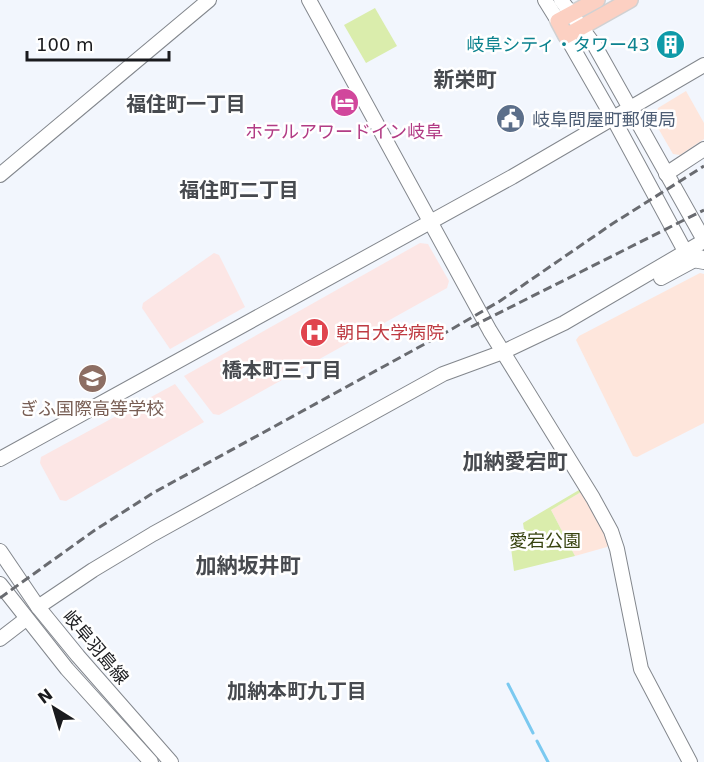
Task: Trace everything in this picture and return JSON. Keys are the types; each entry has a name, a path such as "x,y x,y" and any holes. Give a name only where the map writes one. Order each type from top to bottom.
{"main road":[{"path":"597,0 558,21 566,36 630,0"}],"street":[{"path":"0,175 209,0"},
{"path":"309,0 473,300 611,531 617,549 641,669 690,762"},
{"path":"545,0 558,21"},
{"path":"38,607 153,534 443,374 503,352 534,344 566,330 697,257 704,240 582,27 561,0"},
{"path":"566,36 697,257"},
{"path":"0,459 431,222 704,65"},
{"path":"666,174 704,149"},
{"name":"岐阜羽島線","path":"0,551 38,607 171,762"},
{"name":"岐阜羽島線","path":"0,584 26,619 150,762"},
{"path":"0,639 26,619"}],"shaded area":[{"path":"686,91 704,123 704,139 680,155 673,154 654,121 658,108"},
{"name":"朝日大学病院","path":"420,243 428,244 449,281 447,288 219,415 213,414 184,376"},
{"path":"214,253 219,255 245,307 170,349 142,308 143,303"},
{"path":"700,273 704,274 704,423 637,457 633,456 576,340 579,336"},
{"path":"175,384 204,422 66,501 60,500 40,463 41,457"},
{"path":"581,492 609,544 607,547 575,556 551,510"}],"green space":[{"path":"375,8 397,46 366,63 344,25"},
{"name":"愛宕公園","path":"579,490 581,492 551,510 575,556 514,571 511,548 526,543 523,523"}],"waterway":[{"path":"508,684 533,733"},
{"path":"537,741 548,762"}],"railway":[{"path":"0,598 95,530 153,493 500,301 612,224 704,166"},
{"path":"471,327 704,210"}],"place":[{"name":"岐阜シティ・タワー43","path":"671,44"},
{"name":"ホテルアワードイン岐阜","path":"344,102"},
{"name":"岐阜問屋町郵便局","path":"511,119"},
{"name":"朝日大学病院","path":"315,332"},
{"name":"ぎふ国際高等学校","path":"92,379"}],"district":[{"name":"新栄町","path":"465,80"},
{"name":"福住町一丁目","path":"186,104"},
{"name":"福住町二丁目","path":"239,190"},
{"name":"橋本町三丁目","path":"282,370"},
{"name":"加納愛宕町","path":"515,462"},
{"name":"加納坂井町","path":"248,566"},
{"name":"加納本町九丁目","path":"297,691"}]}
